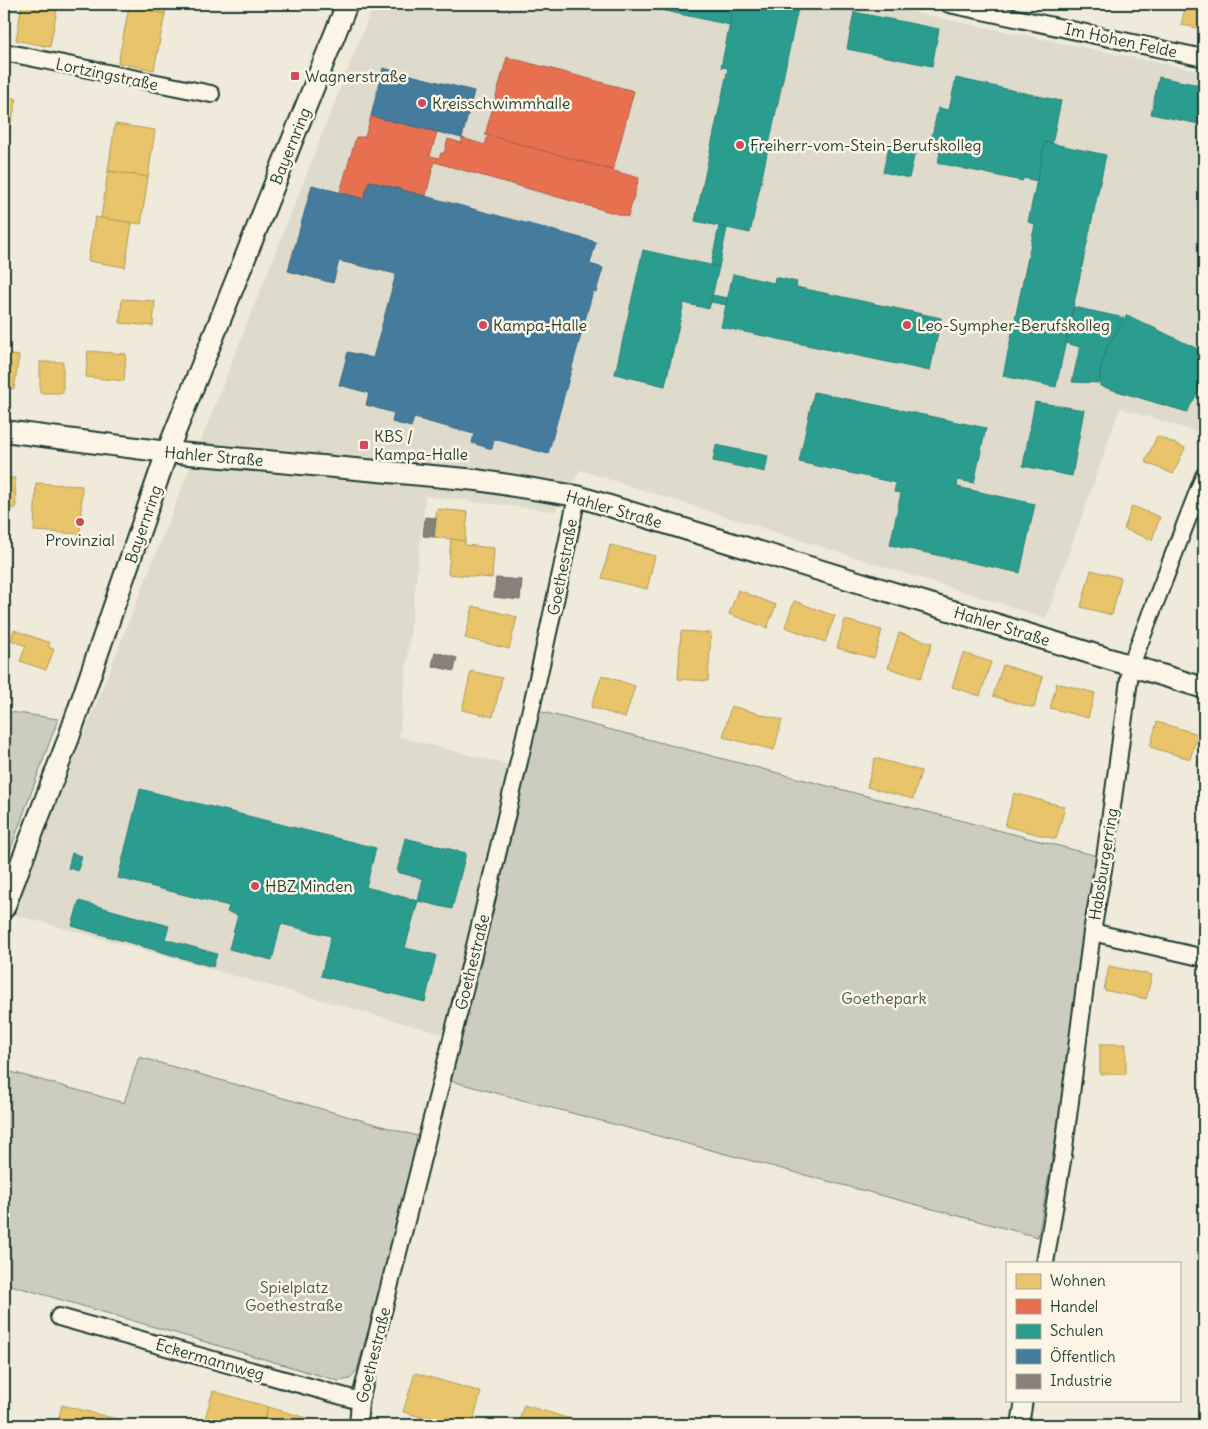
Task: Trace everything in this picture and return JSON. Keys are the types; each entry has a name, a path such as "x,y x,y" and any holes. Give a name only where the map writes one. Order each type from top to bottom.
{"street":[{"name":"Bayernring","path":"4,908 68,740 167,452 347,4"},
{"name":"Im Hohen Felde","path":"949,4 1001,9 1204,58"},
{"name":"Lortzingstraße","path":"4,52 211,94"},
{"name":"Hahler Straße","path":"4,431 167,452 477,480 577,496 1204,688"},
{"name":"Habsburgerring","path":"1046,1262 1063,1155 1092,932 1105,858 1131,665 1204,476"},
{"name":"Goethestraße","path":"358,1425 360,1401 474,959 544,656 577,496"},
{"path":"1092,932 1204,958"},
{"name":"Eckermannweg","path":"59,1317 360,1401"},
{"path":"1020,1425 1024,1402"}],"shaded area":[{"path":"374,4 872,4 1204,72 1204,434 1120,408 1046,618 580,470 555,511 425,496 399,737 513,766 450,1036 13,914"}],"green space":[{"path":"4,711 58,719 4,867"},
{"name":"Goethepark","path":"539,711 1105,858 1038,1237 451,1081"},
{"name":"Spielplatz Goethestraße","path":"139,1057 424,1138 357,1370 350,1379 339,1381 4,1283 4,1070 124,1103"}],"building: Wohnen":[{"path":"22,4 58,4 50,47 16,40"},
{"path":"129,4 167,4 165,14 129,7"},
{"path":"1186,4 1204,4 1204,29 1181,25"},
{"path":"129,7 165,14 154,70 118,63"},
{"path":"4,96 17,99 6,144 4,144"},
{"path":"115,124 155,130 148,177 108,171"},
{"path":"108,171 148,177 141,224 101,218"},
{"path":"4,192 10,193 4,223"},
{"path":"95,217 132,223 125,267 88,261"},
{"path":"122,299 155,301 153,326 120,323"},
{"path":"88,351 126,354 124,381 86,377"},
{"path":"4,354 19,356 14,389 4,388"},
{"path":"40,362 63,362 63,393 40,393"},
{"path":"1157,436 1185,448 1173,474 1145,462"},
{"path":"4,478 15,478 16,508 4,508"},
{"path":"36,483 82,486 80,534 34,531"},
{"path":"1132,506 1160,517 1152,540 1124,529"},
{"path":"437,509 468,512 465,541 434,537"},
{"path":"451,539 465,541 465,545 494,548 492,578 448,574"},
{"path":"610,545 655,556 647,589 602,578"},
{"path":"1091,570 1121,578 1112,615 1081,607"},
{"path":"738,590 776,605 767,628 729,614"},
{"path":"794,601 835,616 825,642 785,627"},
{"path":"473,606 517,617 509,649 465,638"},
{"path":"845,620 882,630 874,658 837,648"},
{"path":"14,630 50,643 48,647 54,649 46,670 20,661 26,646 11,640"},
{"path":"681,631 711,633 708,681 678,679"},
{"path":"899,633 932,643 921,678 888,668"},
{"path":"963,653 991,662 980,696 952,687"},
{"path":"1003,665 1043,677 1034,708 993,696"},
{"path":"471,671 502,678 493,717 462,710"},
{"path":"602,675 635,686 625,718 591,707"},
{"path":"1057,683 1095,693 1088,718 1050,708"},
{"path":"731,706 782,720 774,750 723,737"},
{"path":"1157,722 1198,734 1190,759 1150,747"},
{"path":"1204,735 1204,768 1197,766"},
{"path":"875,758 921,771 913,799 867,787"},
{"path":"1014,793 1065,807 1056,839 1005,826"},
{"path":"1109,966 1152,975 1146,999 1104,990"},
{"path":"1100,1044 1126,1044 1126,1074 1100,1074"},
{"path":"415,1373 481,1392 472,1425 449,1425 403,1412"},
{"path":"213,1391 268,1407 263,1425 203,1425"},
{"path":"62,1405 140,1425 57,1425"},
{"path":"524,1405 577,1421 576,1425 518,1425"},
{"path":"268,1407 324,1423 324,1425 263,1425"}],"building: Handel":[{"path":"507,57 634,91 613,170 485,135"},
{"path":"371,116 437,132 430,156 439,158 441,153 444,153 448,139 462,143 462,138 485,145 488,135 639,178 628,217 434,162 426,196 369,181 364,199 340,192 356,137 365,137"}],"building: Schulen":[{"path":"638,4 734,4 730,25"},
{"name":"Freiherr-vom-Stein-Berufskolleg","path":"734,4 799,4 750,233 695,221 728,68 721,67"},
{"path":"854,12 939,29 932,66 847,49"},
{"path":"1159,77 1204,86 1204,125 1151,114"},
{"path":"956,78 1061,101 1052,144 1045,142 1037,181 1024,178 1022,181 938,163 940,152 929,150 938,108 949,110"},
{"path":"1045,142 1106,155 1056,387 1003,376 1035,224 1028,222"},
{"path":"889,146 915,152 909,178 883,172"},
{"path":"719,226 727,228 719,267 711,265"},
{"path":"643,250 719,267 709,309 684,303 665,386 615,374"},
{"path":"733,274 774,283 775,277 797,282 796,287 941,318 930,371 721,327"},
{"path":"712,295 728,298 726,305 711,302"},
{"path":"1074,307 1124,318 1107,347 1100,372 1100,383 1072,382 1080,347 1066,343"},
{"path":"1127,315 1204,352 1204,381 1187,412 1100,386 1100,372 1107,347"},
{"path":"814,392 986,428 974,483 958,480 957,487 1035,504 1020,573 890,545 901,493 894,492 896,483 799,462"},
{"path":"1035,402 1084,410 1072,476 1023,466"},
{"path":"716,445 768,456 765,472 713,461"},
{"path":"140,789 376,848 366,887 418,901 405,948 436,955 425,1002 321,976 331,936 281,924 272,960 229,949 238,915 227,912 229,906 118,878"},
{"path":"405,838 466,853 452,909 418,901 423,879 397,872"},
{"path":"72,853 82,856 78,871 68,868"},
{"path":"79,901 169,926 165,939 217,954 213,967 72,926"}],"building: Öffentlich":[{"name":"Kreisschwimmhalle","path":"383,68 474,91 462,138 371,116"},
{"name":"Kampa-Halle","path":"369,181 596,242 590,264 603,268 596,292 593,291 548,454 494,439 492,449 472,443 474,434 414,418 411,427 392,422 394,413 366,405 369,393 339,385 348,352 373,358 396,274 339,261 333,283 288,271 312,185 364,199"}],"building: Industrie":[{"path":"425,517 436,518 434,537 423,536"},
{"path":"496,578 522,580 520,600 494,597"},
{"path":"435,652 457,658 454,671 432,666"}],"place":[{"name":"Wagnerstraße","path":"295,76"},
{"name":"Kreisschwimmhalle","path":"422,103"},
{"name":"Freiherr-vom-Stein-Berufskolleg","path":"740,145"},
{"name":"Kampa-Halle","path":"483,325"},
{"name":"Leo-Sympher-Berufskolleg","path":"907,325"},
{"name":"KBS / Kampa-Halle","path":"364,445"},
{"name":"Provinzial","path":"80,522"},
{"name":"HBZ Minden","path":"255,886"}]}
